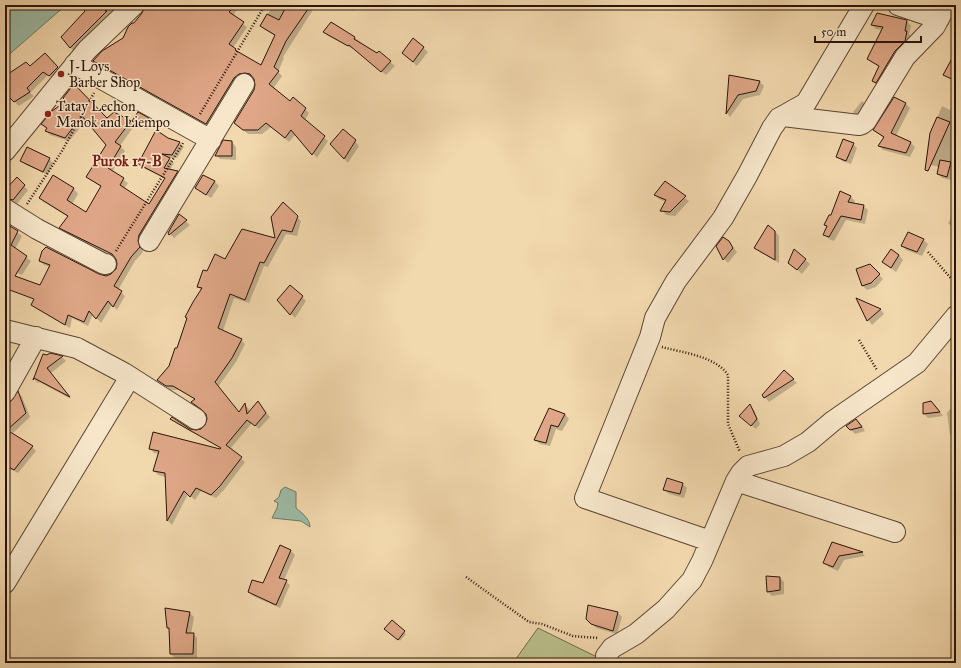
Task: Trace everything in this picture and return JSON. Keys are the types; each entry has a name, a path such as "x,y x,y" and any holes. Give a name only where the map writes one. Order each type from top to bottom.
{"street":[{"path":"5,151 87,50 134,5"},
{"path":"710,541 585,498 646,343 650,337 655,318 676,281 723,218 772,128 779,118 806,103 864,5"},
{"path":"784,116 859,125 866,121 905,57 935,26 942,12 898,5"},
{"path":"75,64 211,140"},
{"path":"149,241 244,84"},
{"path":"12,213 37,229 106,264"},
{"path":"607,663 606,656 612,648 636,634 666,608 692,580 702,561 738,477 748,466 784,456 808,442 834,421 917,363 956,316"},
{"path":"5,330 77,348 130,377 196,419"},
{"path":"5,392 36,338"},
{"path":"5,583 130,377"},
{"path":"738,477 895,532"}],"path":[{"path":"12,213 62,151 102,79"},
{"path":"928,252 956,284"},
{"path":"858,340 886,384"},
{"path":"646,343 717,363 724,370 728,376 728,424 742,456 738,477"},
{"path":"466,577 529,622 542,624 573,636 597,637 618,644"}],"green space":[{"path":"538,628 599,658 646,663 513,663"}],"shaded area":[{"path":"5,5 66,5 5,58"},
{"path":"285,487 296,492 296,508 307,519 310,527 301,521 272,518 278,503 274,501 279,497 281,490"}],"building":[{"path":"79,5 112,5 70,48 61,37 85,11"},
{"path":"152,5 232,5 229,12 244,22 229,44 236,49 235,50 261,65 275,35 260,26 267,14 279,20 287,5 301,5 308,9 286,41 274,67 279,71 269,84 290,101 293,97 306,108 301,116 325,136 312,155 291,130 285,138 266,123 258,130 243,130 234,123 254,90 254,79 250,74 239,74 234,78 206,124 93,61 102,51 123,38 128,27 134,23 142,13 145,6 150,9"},
{"path":"877,13 907,20 905,31 907,31 905,41 895,51 876,83 872,81 879,66 867,59 883,27 871,25"},
{"path":"331,22 355,37 354,39 377,53 379,51 391,61 381,72 349,45 348,46 323,32"},
{"path":"413,38 424,47 413,62 402,53"},
{"path":"956,51 956,81 943,75"},
{"path":"45,53 58,67 49,76 43,72 27,88 30,92 14,102 5,93 5,76 26,62 30,66"},
{"path":"729,75 760,81 756,91 738,95 726,114"},
{"path":"74,84 107,118 114,112 131,121 115,142 121,146 108,168 124,178 120,185 149,204 165,178 138,164 156,130 168,138 180,142 172,155 162,154 170,158 164,168 178,171 139,235 138,241 140,247 131,257 114,286 122,291 113,307 108,301 96,319 89,311 84,322 68,315 65,325 31,305 34,299 7,289 5,292 5,223 18,231 11,245 27,256 15,276 40,285 50,265 39,261 42,251 46,247 99,274 106,276 111,274 116,269 116,259 112,254 59,228 68,216 39,198 53,175 74,188 67,200 86,212 101,186 86,177 106,145 82,116 65,138 45,131 47,128 41,124 52,111 66,101 63,98"},
{"path":"894,97 906,103 891,133 911,142 906,153 878,146 884,137 873,130"},
{"path":"138,112 149,118 142,127 132,121"},
{"path":"937,117 950,122 928,171 925,170 930,133"},
{"path":"343,129 356,140 344,159 330,144"},
{"path":"843,139 854,143 846,161 836,157"},
{"path":"223,140 232,141 232,156 215,156"},
{"path":"27,147 50,158 43,172 20,161"},
{"path":"940,160 951,162 947,177 937,174"},
{"path":"203,175 215,181 206,195 195,188"},
{"path":"17,177 25,185 13,200 5,198 5,190"},
{"path":"665,181 686,196 670,212 660,211 666,200 654,195"},
{"path":"840,191 851,196 848,202 864,205 861,220 841,216 829,237 823,235 827,226 824,225 829,215 831,215"},
{"path":"283,202 298,216 292,232 282,230 264,263 260,262 245,300 230,294 218,328 242,339 232,358 215,382 239,412 245,403 247,414 258,401 266,413 255,426 247,420 226,445 242,457 220,486 211,495 196,488 190,497 184,491 167,521 165,473 153,471 159,451 149,449 153,432 220,449 221,448 170,419 172,417 190,429 196,430 201,429 205,425 207,419 206,414 191,402 195,399 173,386 166,386 157,380 169,366 175,348 177,348 187,318 185,317 202,288 197,287 203,270 207,271 215,254 225,259 242,229 275,238 271,217"},
{"path":"179,214 187,220 169,235 168,233"},
{"path":"768,225 775,231 775,260 754,248"},
{"path":"908,232 924,239 917,252 901,246"},
{"path":"723,237 729,241 733,248 723,260 716,246"},
{"path":"794,249 806,259 797,270 788,263"},
{"path":"891,249 899,255 891,268 882,262"},
{"path":"870,264 880,274 871,283 862,286 856,269"},
{"path":"290,285 303,296 290,315 277,300"},
{"path":"856,298 881,309 867,321"},
{"path":"50,353 63,356 47,368 70,397 34,378 33,380 43,354 47,355"},
{"path":"784,370 794,379 764,398 762,395"},
{"path":"18,391 26,413 7,430 33,446 14,470 5,465 5,409"},
{"path":"931,401 940,412 923,414 923,403"},
{"path":"750,404 757,419 751,426 739,416"},
{"path":"549,408 565,414 558,427 551,425 546,443 534,440"},
{"path":"856,419 862,427 850,430 846,426"},
{"path":"667,478 683,483 680,494 663,490"},
{"path":"832,542 863,552 839,556 833,567 823,563"},
{"path":"280,545 291,550 279,578 287,580 276,605 248,592 252,580 263,583"},
{"path":"766,576 780,577 780,590 767,592"},
{"path":"588,605 618,612 613,631 591,624 586,619"},
{"path":"165,608 190,612 186,633 194,633 193,654 170,654 169,628 167,628"},
{"path":"392,620 405,631 398,640 384,629"}],"place":[{"name":"J-Loys Barber Shop","path":"61,74"},
{"name":"Tatay Lechon Manok and Liempo","path":"48,114"}],"district":[{"name":"Purok 17-B","path":"127,161"}]}
